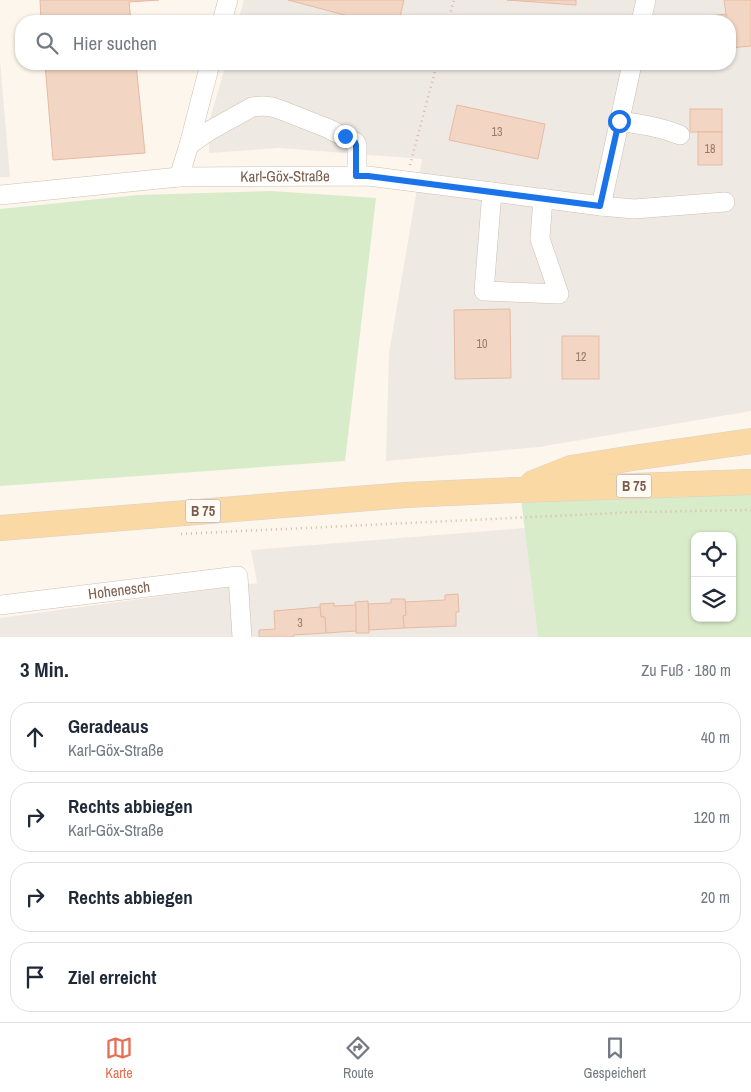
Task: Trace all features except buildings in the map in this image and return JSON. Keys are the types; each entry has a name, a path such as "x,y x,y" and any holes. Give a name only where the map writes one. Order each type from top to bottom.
{"main road":[{"path":"516,490 571,468 751,441"},
{"name":"B 75","path":"0,528 406,495 751,482"}],"street":[{"path":"224,15 228,0"},
{"path":"643,15 646,0"},
{"path":"180,177 208,70"},
{"path":"600,206 631,70"},
{"path":"189,145 209,131 252,107 272,107 327,128 355,142 356,176"},
{"path":"619,121 668,130 680,135"},
{"name":"Karl-Göx-Straße","path":"0,195 180,177 368,176 600,206 634,208 725,202"},
{"path":"492,192 484,291 559,294 540,240 543,198"},
{"name":"Hohenesch","path":"0,605 238,576 242,637"}],"path":[{"path":"450,15 454,0"},
{"path":"406,181 435,70"},
{"path":"179,534 636,512 751,510"}],"shaded area":[{"path":"244,0 751,0 751,411 539,447 386,461 389,353 422,159 279,148 209,153 210,119 224,70 736,70 736,15 240,15"},
{"path":"0,60 10,177 0,177"},
{"path":"525,528 538,637 0,637 0,618 257,583 251,550"}],"green space":[{"path":"271,191 376,198 345,461 0,486 0,209 138,195"},
{"path":"751,493 751,637 538,637 521,498"}],"route":[{"path":"345,136 355,142 356,145 356,176 600,206 619,121"}]}
